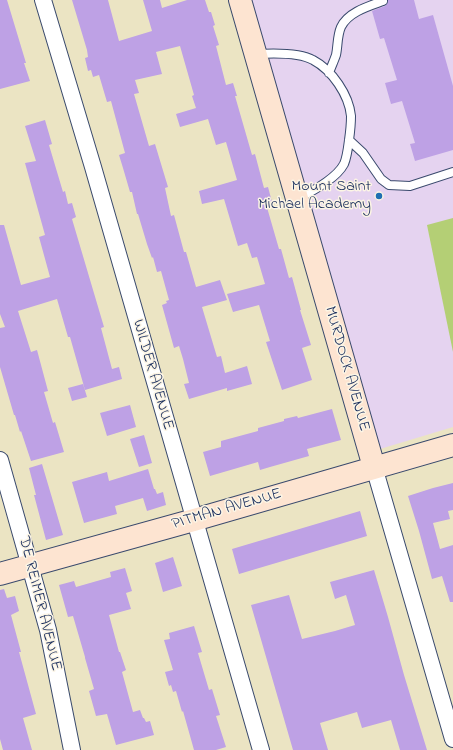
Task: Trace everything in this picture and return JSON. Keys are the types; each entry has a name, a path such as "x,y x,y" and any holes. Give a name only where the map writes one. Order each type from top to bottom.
{"street":[{"name":"WILDER AVENUE","path":"43,0 93,166 261,750"},
{"name":"MURDOCK AVENUE","path":"240,0 453,738"},
{"name":"PITMAN AVENUE","path":"0,574 453,445"},
{"name":"DE REIMER AVENUE","path":"0,460 48,630 72,750"}],"lane":[{"path":"329,73 336,54 341,27 346,20 361,9 383,1"},
{"path":"255,54 273,53 297,55 312,60 325,68 343,90 348,104 351,116 348,150 344,164 336,174 318,188 297,199"},
{"path":"349,140 363,153 381,179 389,185 410,186 453,172"}],"shaded area":[{"path":"251,0 453,0 453,427 380,449"}],"green space":[{"path":"453,218 453,352 427,225"}],"building":[{"path":"0,0 7,0 30,81 0,89"},
{"path":"72,0 108,0 119,41 152,31 143,0 160,0 162,8 187,0 205,0 215,25 213,26 219,45 216,46 226,85 233,83 237,96 235,96 252,155 255,154 264,188 268,187 272,202 266,204 289,278 292,277 311,345 302,348 312,380 282,390 266,342 270,341 259,305 233,312 227,294 265,284 257,257 252,258 247,243 238,246 224,199 202,204 199,191 237,180 226,142 216,145 208,119 180,127 176,114 196,108 192,96 194,95 180,46 156,52 162,74 135,80 139,93 134,94 149,146 155,144 168,187 165,188 171,216 174,215 184,252 186,252 196,287 220,280 227,300 202,307 217,357 221,356 225,373 247,366 252,384 227,391 227,388 189,399 184,384 189,383 183,359 179,346 174,348 162,305 167,303 166,301 169,300 161,271 157,272 119,155 125,153 111,101 107,102 99,75 93,77 91,70 88,71 85,58 88,57 87,50"},
{"path":"388,0 414,0 419,19 433,15 453,86 453,150 415,161 410,144 415,143 402,101 391,104 385,83 397,80 384,38 380,39 372,11 385,6"},
{"path":"45,120 52,144 49,145 63,192 65,191 68,204 72,203 76,217 72,219 104,327 101,328 112,369 119,367 122,379 85,390 70,337 68,337 57,299 18,311 31,352 37,350 48,391 44,392 53,423 55,422 64,452 31,461 14,415 0,367 0,328 5,327 0,314 0,225 4,225 21,285 50,277 39,237 45,235 25,163 36,161 25,126"},
{"path":"83,384 87,397 72,401 68,388"},
{"path":"130,405 136,427 107,436 100,413"},
{"path":"332,409 341,440 307,449 309,456 260,470 258,462 210,476 203,452 221,447 221,441 258,431 258,428 284,421 284,419 297,416 298,418"},
{"path":"144,435 152,463 139,467 130,439"},
{"path":"42,464 63,535 46,540 34,495 36,495 29,468"},
{"path":"148,469 154,489 157,494 163,492 166,505 147,511 143,498 115,506 117,514 84,523 72,482 107,472 109,481"},
{"path":"453,483 453,510 448,511 450,519 433,523 440,549 453,545 453,602 450,602 442,576 432,579 408,496"},
{"path":"360,511 367,536 239,574 232,549"},
{"path":"173,557 182,586 163,592 155,563"},
{"path":"125,568 132,591 126,593 131,609 109,615 119,652 126,670 122,672 133,712 140,710 146,722 150,721 154,735 116,745 107,714 96,716 89,691 94,689 85,657 73,616 68,617 59,585 74,581 76,587 111,577 110,572"},
{"path":"374,570 427,750 400,750 391,720 362,728 357,712 320,723 328,750 293,750 251,605 289,595 302,639 335,631 355,625 346,595 335,599 330,582"},
{"path":"4,589 7,598 15,596 19,611 11,615 21,652 19,652 36,714 23,718 32,750 3,750 0,739 0,590"},
{"path":"194,626 202,652 198,653 209,690 212,689 220,715 216,716 226,747 216,750 194,750 176,691 173,692 171,685 169,686 165,672 173,670 164,640 170,639 169,633"}],"place":[{"name":"Mount Saint Michael Academy","path":"379,196"}]}
